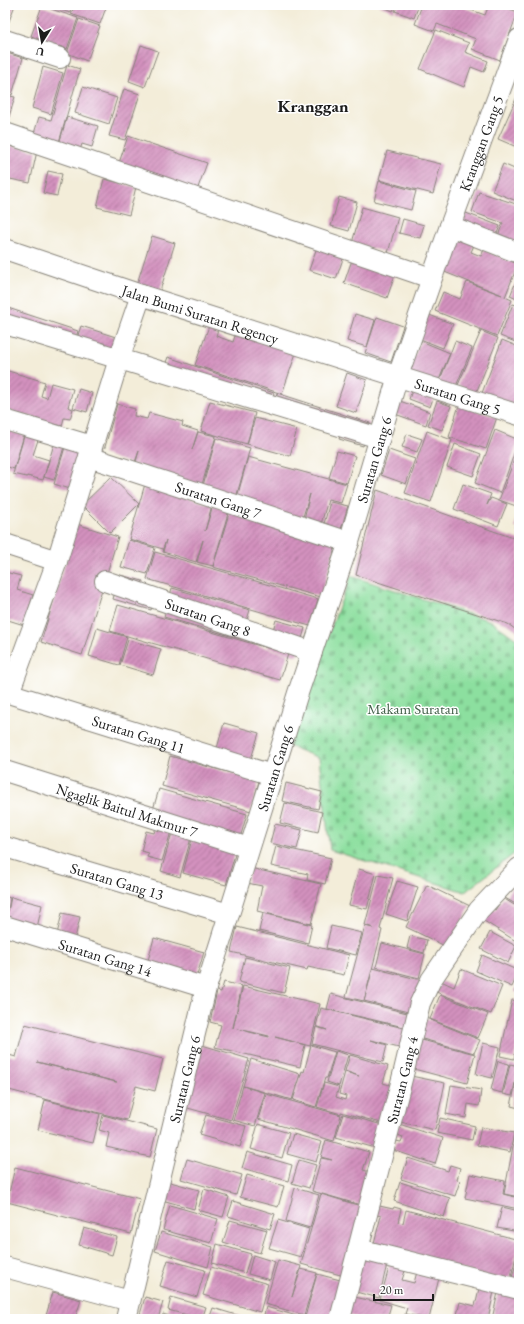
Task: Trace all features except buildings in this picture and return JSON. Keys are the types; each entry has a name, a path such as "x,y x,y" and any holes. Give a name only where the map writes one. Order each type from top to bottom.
{"street":[{"name":"Kranggan Gang 5","path":"450,226 519,39"},
{"path":"5,40 60,58"},
{"path":"5,133 431,278"},
{"path":"450,226 519,253"},
{"name":"Suratan Gang 6","path":"128,1310 206,988 272,775 349,542 398,376 450,226"},
{"name":"Jalan Bumi Suratan Regency","path":"5,249 141,295 398,376"},
{"path":"7,692 57,561 119,359 141,295"},
{"path":"5,324 379,438"},
{"name":"Suratan Gang 5","path":"398,376 519,415"},
{"name":"Suratan Gang 7","path":"5,420 90,452 349,542"},
{"path":"5,544 57,561"},
{"name":"Suratan Gang 8","path":"105,581 312,652"},
{"name":"Suratan Gang 11","path":"7,692 272,775"},
{"name":"Ngaglik Baitul Makmur 7","path":"5,771 249,848"},
{"name":"Suratan Gang 13","path":"5,848 229,914"},
{"name":"Suratan Gang 4","path":"340,1319 420,1003 431,980 479,910 519,868"},
{"name":"Suratan Gang 14","path":"5,926 206,988"},
{"path":"358,1249 519,1289"},
{"path":"5,1267 128,1310"}],"green space":[{"name":"Makam Suratan","path":"351,576 491,621 519,641 519,850 465,892 330,850 319,758 286,745"}],"district":[{"name":"Kranggan","path":"313,106"}]}
